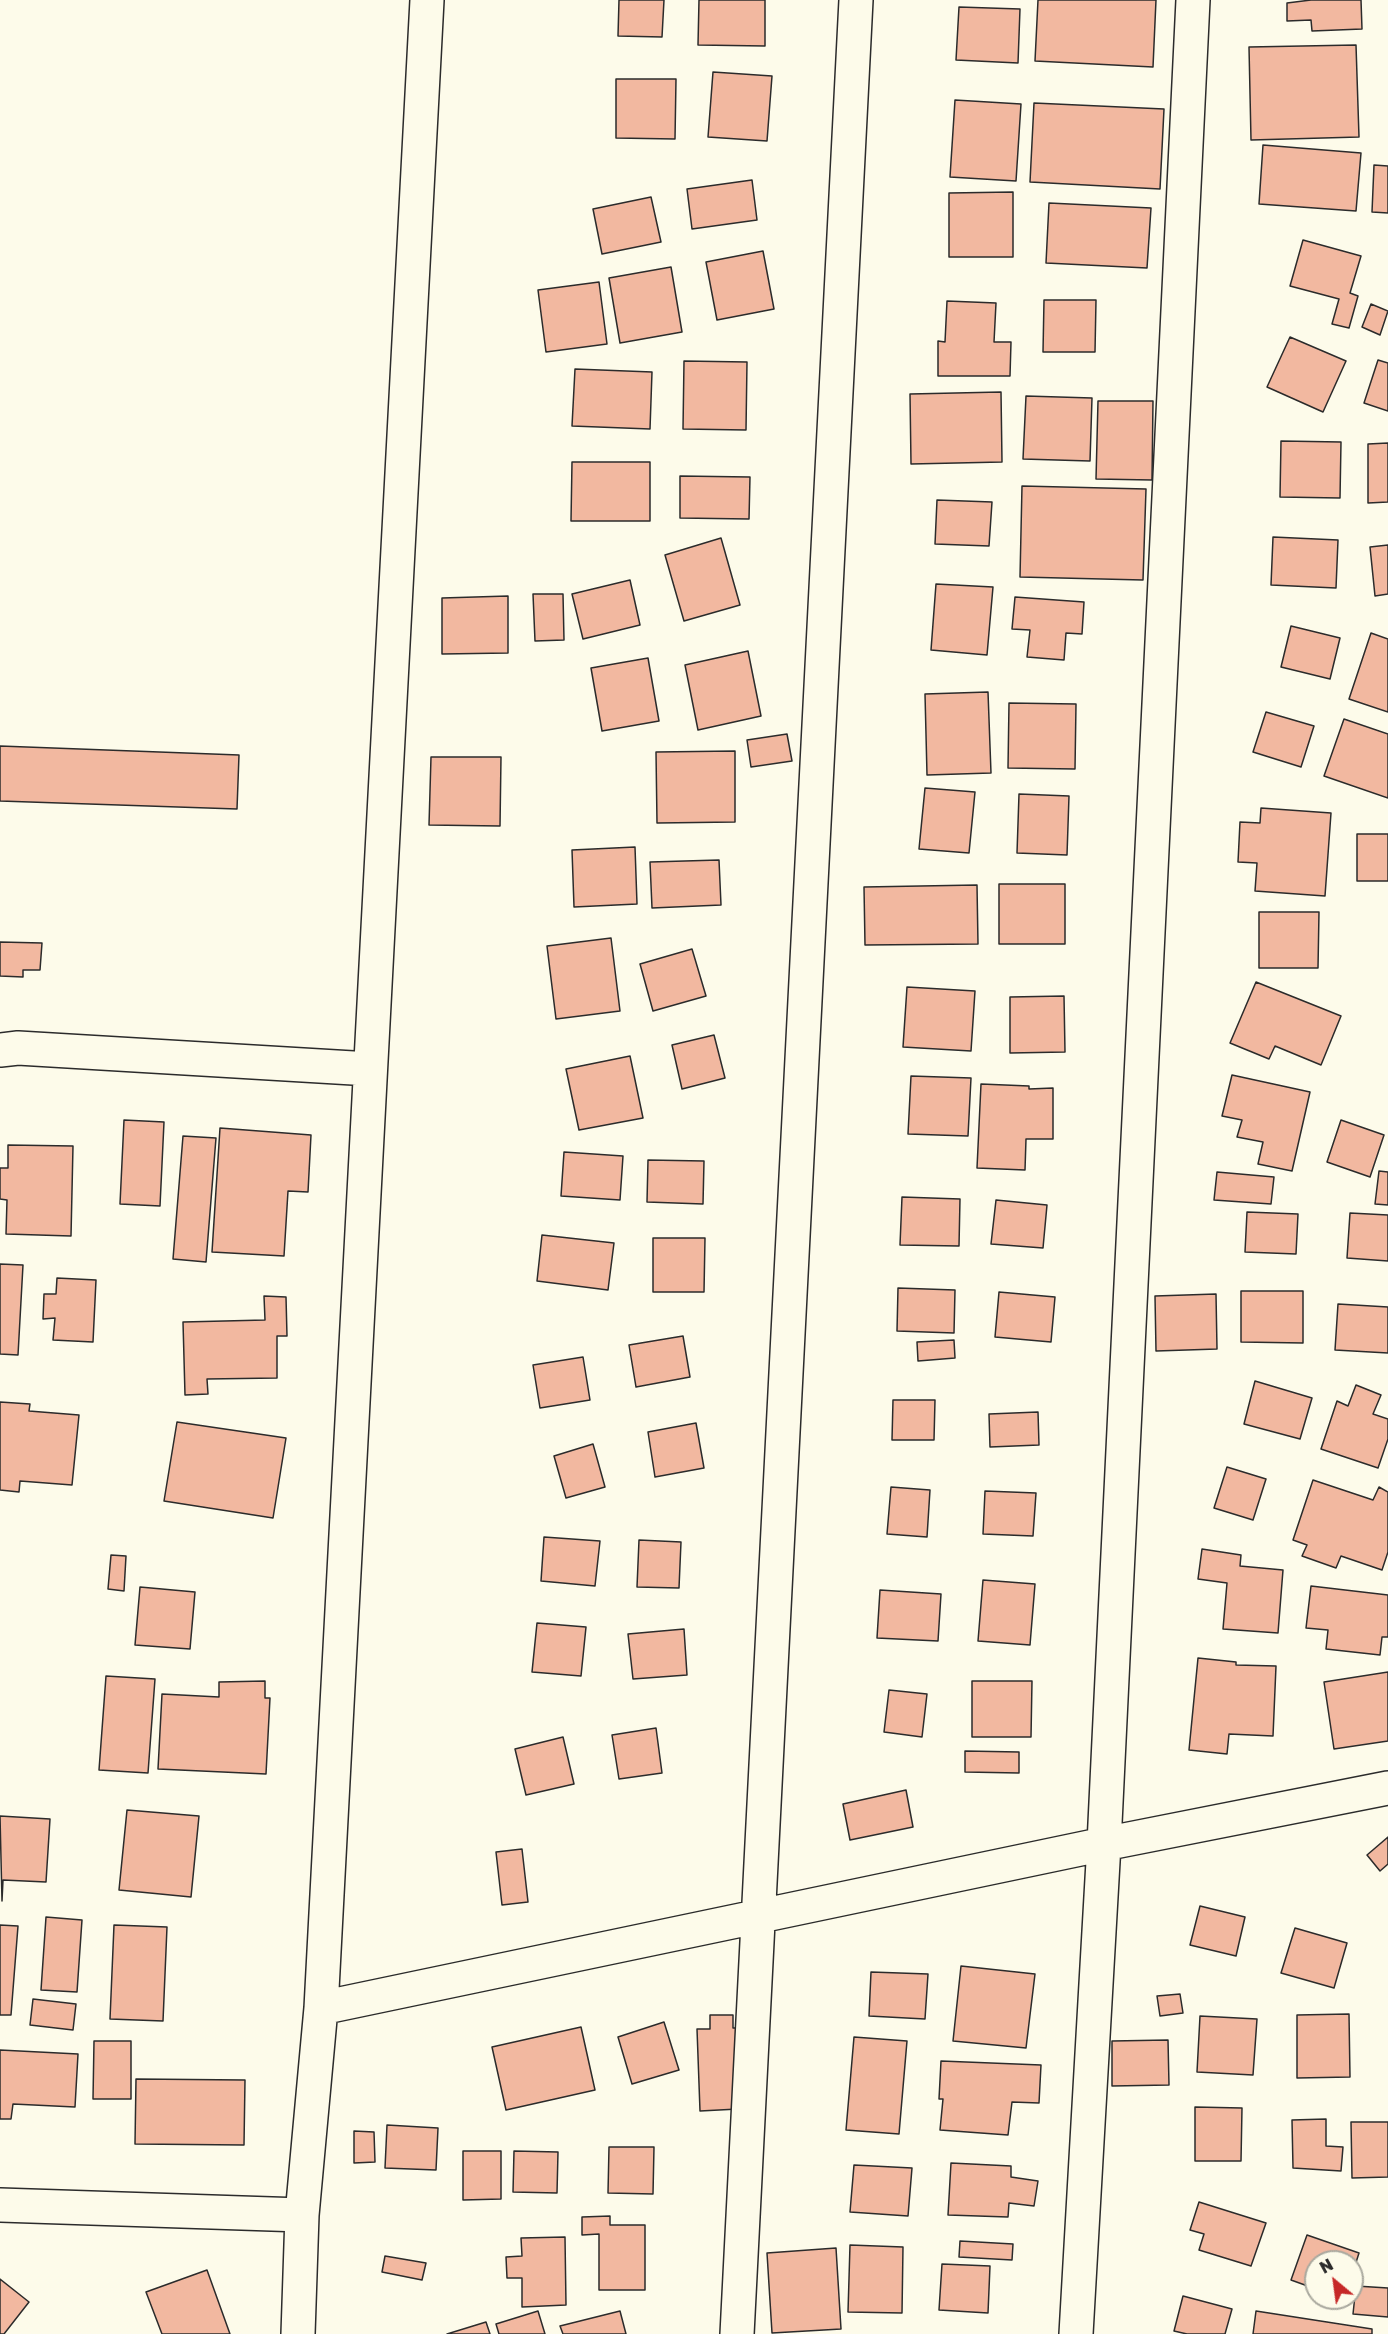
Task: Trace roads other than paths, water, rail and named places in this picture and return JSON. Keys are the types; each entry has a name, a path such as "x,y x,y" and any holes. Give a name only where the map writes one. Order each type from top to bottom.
{"street":[{"path":"298,2334 302,2215 321,2008 427,0"},
{"path":"737,2334 856,0"},
{"path":"1076,2334 1104,1844 1193,0"},
{"path":"0,1050 18,1048 370,1069"},
{"path":"321,2008 757,1919 1104,1844 1388,1788"},
{"path":"0,2205 302,2215"}]}
